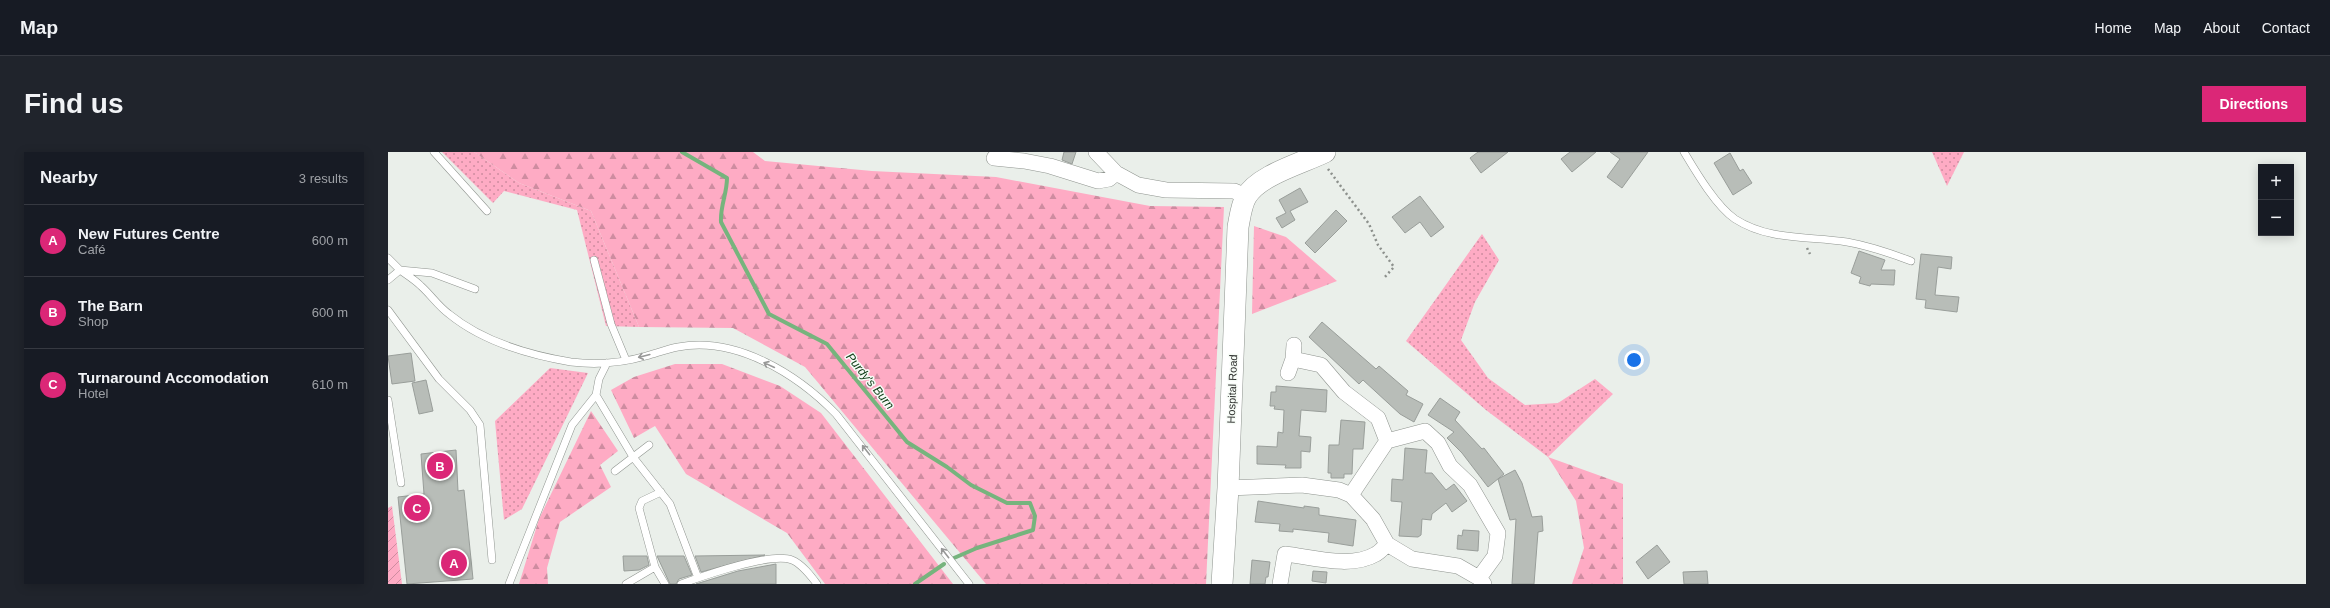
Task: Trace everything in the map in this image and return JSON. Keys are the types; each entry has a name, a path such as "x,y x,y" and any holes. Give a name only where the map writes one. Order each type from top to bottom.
{"main road":[{"path":"1246,196 1269,176 1322,154"},
{"name":"Hospital Road","path":"1222,584 1228,488 1238,227 1242,206 1246,196"}],"street":[{"path":"1096,152 1116,173 1138,185 1166,190 1234,191 1246,196"},
{"path":"994,158 1024,161 1050,166 1098,181 1109,179 1116,173"},
{"path":"1292,359 1321,365 1344,392 1378,418 1387,441"},
{"path":"1228,488 1302,485 1339,490 1351,495 1373,519 1387,544 1412,559 1458,566 1482,581 1495,556 1498,532 1470,485 1450,466 1438,443 1425,431 1387,441 1351,495"},
{"path":"1280,584 1285,554 1342,561 1361,560 1376,554 1387,544"}],"lane":[{"path":"434,152 486,211"},
{"path":"1684,152 1719,204 1735,219 1747,225 1781,236 1847,242 1885,251 1911,261"},
{"path":"388,258 462,324 482,335 511,346 571,362 607,363 626,360 677,347 708,345 750,356 795,379 817,394 836,414 968,584"},
{"path":"594,260 611,324 626,360"},
{"path":"388,280 400,270 432,273 475,289"},
{"path":"388,310 439,379 470,410 480,425 492,560"},
{"path":"509,584 572,425 596,395 599,379 607,363"},
{"path":"596,395 633,457 661,492 677,520 698,578"},
{"path":"388,402 401,483"},
{"path":"614,471 649,446"},
{"path":"661,492 642,501 639,508 654,567 665,584"},
{"path":"680,584 753,563 785,559 794,561 817,584"},
{"path":"626,584 654,567"}],"path":[{"path":"1322,154 1337,183 1369,224 1378,245 1394,267 1384,278"}],"green space":[{"path":"442,152 474,152 519,183 591,211 639,327 606,326 577,210 504,191 493,203"},
{"path":"474,152 753,152 765,161 872,171 996,177 1150,206 1224,207 1206,584 986,584 805,367 733,328 639,327 591,211 519,183"},
{"path":"1932,152 1964,152 1947,186"},
{"path":"1254,226 1286,237 1337,281 1252,314"},
{"path":"1482,234 1499,260 1475,302 1461,340 1488,378 1525,405 1558,403 1595,379 1613,394 1548,457 1486,410 1406,341"},
{"path":"675,364 722,364 780,386 821,413 953,584 825,584 787,533 686,474 655,426 634,438 611,390 634,377"},
{"path":"550,368 588,373 522,509 504,520 495,421"},
{"path":"591,411 618,451 600,465 611,487 560,522 547,568 548,584 519,584 539,519"},
{"path":"1548,457 1623,484 1623,584 1572,584 1584,548 1576,501"},
{"path":"392,506 402,584 388,584 388,508"}],"building":[{"path":"1064,152 1076,152 1072,164 1062,160"},
{"path":"1478,152 1508,152 1481,173 1470,158"},
{"path":"1570,152 1596,152 1572,172 1561,159"},
{"path":"1610,152 1648,152 1622,188 1607,177 1620,159"},
{"path":"1730,153 1740,171 1743,169 1752,183 1733,195 1714,163"},
{"path":"1300,188 1308,202 1290,211 1295,220 1282,228 1276,218 1286,213 1279,200"},
{"path":"1420,196 1444,227 1431,237 1420,222 1405,233 1392,217"},
{"path":"1336,210 1347,221 1315,253 1305,243"},
{"path":"1859,251 1885,260 1881,270 1895,270 1894,285 1871,284 1870,286 1859,283 1861,277 1851,273"},
{"path":"1921,254 1952,257 1951,269 1938,267 1935,295 1959,297 1957,312 1925,308 1926,300 1916,299"},
{"path":"1322,322 1376,369 1379,366 1408,391 1406,395 1423,404 1414,422 1400,414 1363,380 1359,384 1309,337"},
{"path":"411,353 415,381 392,384 388,356"},
{"path":"426,380 433,411 419,414 412,383"},
{"path":"1276,386 1327,390 1326,412 1301,410 1299,436 1311,437 1310,452 1301,451 1301,468 1285,468 1286,465 1257,464 1257,446 1277,447 1278,432 1283,433 1284,410 1274,409 1275,406 1270,406 1271,392 1276,392"},
{"path":"1440,398 1460,412 1455,420 1482,449 1484,448 1504,474 1488,487 1462,453 1447,438 1454,432 1428,415"},
{"path":"1341,420 1365,422 1363,449 1353,449 1352,474 1344,474 1344,478 1331,478 1331,473 1328,473 1329,445 1339,445"},
{"path":"1405,448 1427,450 1425,473 1432,473 1446,490 1454,484 1467,501 1452,512 1446,503 1432,514 1431,520 1422,519 1421,535 1418,537 1399,536 1402,502 1391,501 1392,479 1403,480"},
{"path":"456,450 458,491 464,490 473,579 407,584 398,497 424,494 421,454"},
{"path":"1515,470 1522,483 1532,517 1542,516 1543,531 1538,532 1534,584 1512,584 1516,519 1510,520 1498,479"},
{"path":"1258,501 1304,508 1304,506 1319,508 1319,515 1356,520 1353,546 1328,542 1329,533 1293,529 1293,532 1279,531 1280,524 1255,522"},
{"path":"1463,530 1479,531 1478,551 1457,549 1458,535 1462,536"},
{"path":"1657,545 1670,562 1648,579 1636,562"},
{"path":"765,555 701,572 695,556"},
{"path":"623,556 647,556 649,565 639,570 624,571"},
{"path":"657,556 684,556 692,575 679,579 676,584 670,584"},
{"path":"1252,560 1270,562 1268,577 1266,577 1265,584 1250,584"},
{"path":"776,564 776,584 696,584 738,571"},
{"path":"1313,571 1327,572 1326,583 1312,581"},
{"path":"1707,571 1708,584 1684,584 1683,572"}],"waterway":[{"name":"Purdy's Burn","path":"682,152 727,178 721,222 769,314 827,344 907,442 947,467 971,485 1007,503 1030,503 1035,516 1033,530 977,548 954,558"},
{"name":"Purdy's Burn","path":"915,584 944,564"}],"place":[{"name":"The Barn","path":"440,466"},
{"name":"Turnaround Accomodation","path":"417,508"},
{"name":"New Futures Centre","path":"454,563"}]}
